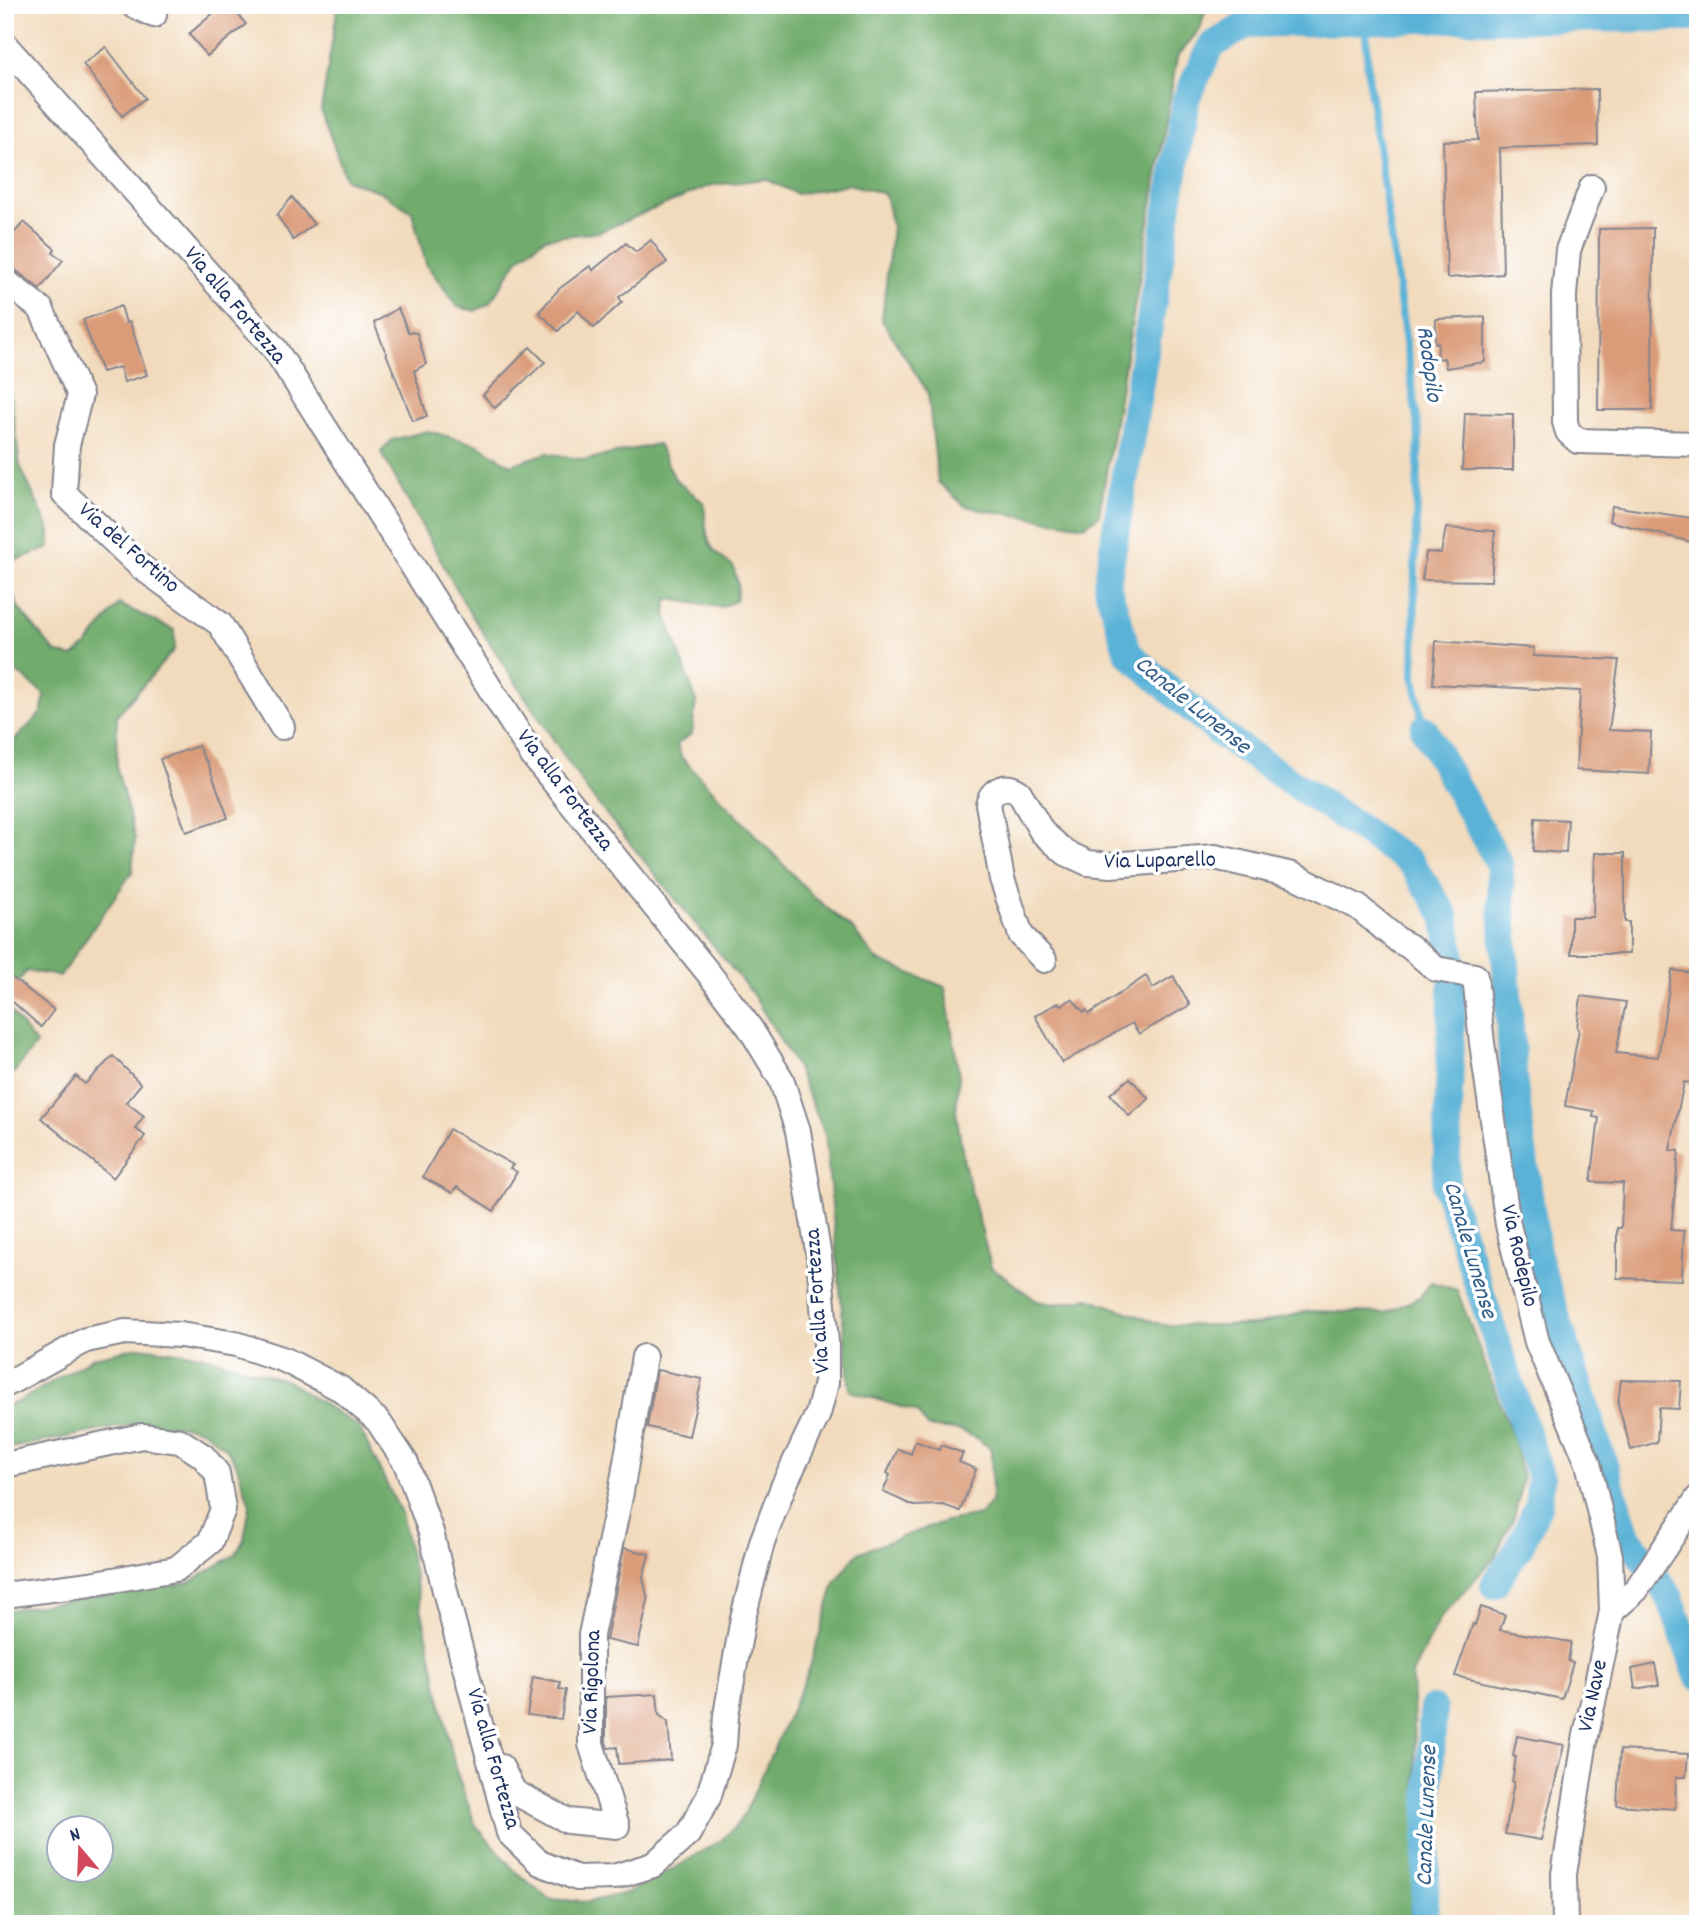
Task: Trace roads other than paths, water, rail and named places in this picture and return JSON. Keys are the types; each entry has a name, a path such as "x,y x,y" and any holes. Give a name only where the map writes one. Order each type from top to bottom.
{"street":[{"name":"Via alla Fortezza","path":"5,45 275,349 533,757 750,1028 780,1079 799,1131 819,1257 826,1343 826,1383 818,1414 783,1487 762,1542 743,1618 726,1715 724,1745 708,1798 688,1834 653,1865 614,1877 576,1878 540,1863 509,1833 432,1532 406,1464 378,1421 341,1389 285,1360 236,1344 180,1335 125,1332 86,1340 5,1385"},
{"path":"1592,187 1569,250 1566,272 1564,422 1568,432 1578,441 1698,444"},
{"name":"Via del Fortino","path":"5,281 41,309 80,395 67,445 64,493 141,567 220,624 282,727"},
{"name":"Via Luparello","path":"1044,960 1021,935 1002,879 988,804 994,792 1000,788 1007,787 1019,792 1042,832 1066,853 1088,863 1111,865 1215,857 1292,875 1358,907 1399,941"},
{"name":"Via Rodepilo","path":"1399,941 1448,971 1475,976 1508,1225 1537,1342 1588,1463 1610,1556 1612,1611"},
{"name":"Via Rigolona","path":"482,1729 514,1792 568,1821 617,1826 591,1744 591,1635 621,1492 644,1357"},
{"path":"5,1465 142,1436 180,1441 203,1456 217,1473 223,1509 210,1542 176,1569 5,1595"},
{"path":"1612,1611 1636,1590 1663,1548 1694,1511"},
{"name":"Via Nave","path":"1565,1924 1564,1874 1585,1740 1612,1611"}],"waterway":[{"name":"Rodopilo","path":"1365,5 1368,75 1419,435 1414,677 1424,729"},
{"name":"Canale Lunense","path":"1494,1585 1519,1548 1538,1506 1541,1478 1446,1186 1452,961 1445,915 1411,863 1219,733 1128,653 1107,585 1186,99 1211,46 1248,24 1420,19 1698,18"},
{"path":"1424,729 1499,863 1514,1086 1538,1259 1627,1536 1670,1598 1698,1676"},
{"name":"Canale Lunense","path":"1424,1924 1433,1709"}]}
